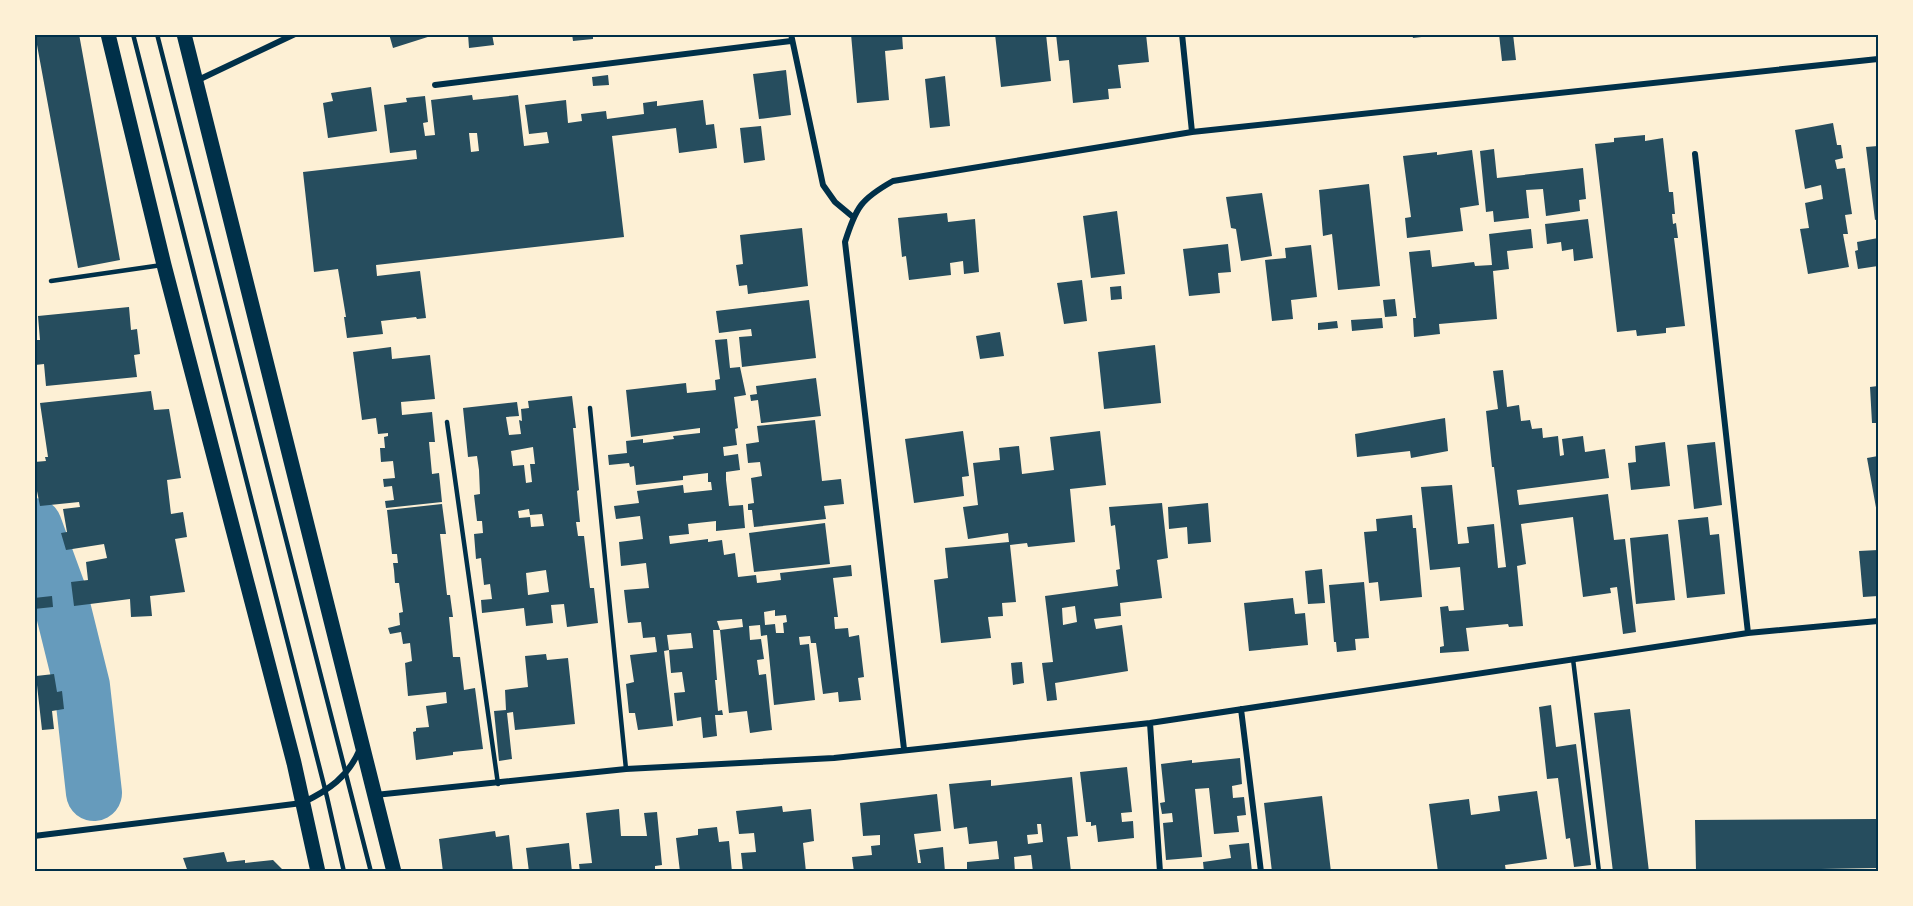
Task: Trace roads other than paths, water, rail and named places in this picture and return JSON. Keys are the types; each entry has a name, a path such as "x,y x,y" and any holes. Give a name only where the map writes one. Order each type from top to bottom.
{"main road":[{"path":"108,34 164,265 294,762 318,872"},
{"path":"184,34 394,872"}],"street":[{"path":"195,82 295,34"},
{"path":"1182,34 1192,132"},
{"path":"435,85 791,38 823,185 835,202 853,217"},
{"path":"904,749 844,242 853,217 869,194 892,180 1192,132 1878,59"},
{"path":"1695,154 1748,633"},
{"path":"374,795 627,769 834,758 1150,723 1748,633 1878,621"},
{"path":"1240,709 1262,872"},
{"path":"1150,723 1160,872"},
{"path":"34,836 302,803 326,792 345,775 354,763 361,746"}],"lane":[{"path":"133,34 326,792 344,872"},
{"path":"157,34 370,872"},
{"path":"51,281 164,265"},
{"path":"590,408 627,769"},
{"path":"447,422 498,784"},
{"path":"1573,659 1599,872"}],"waterway":[{"path":"34,526 60,597 82,686 94,793"}]}
